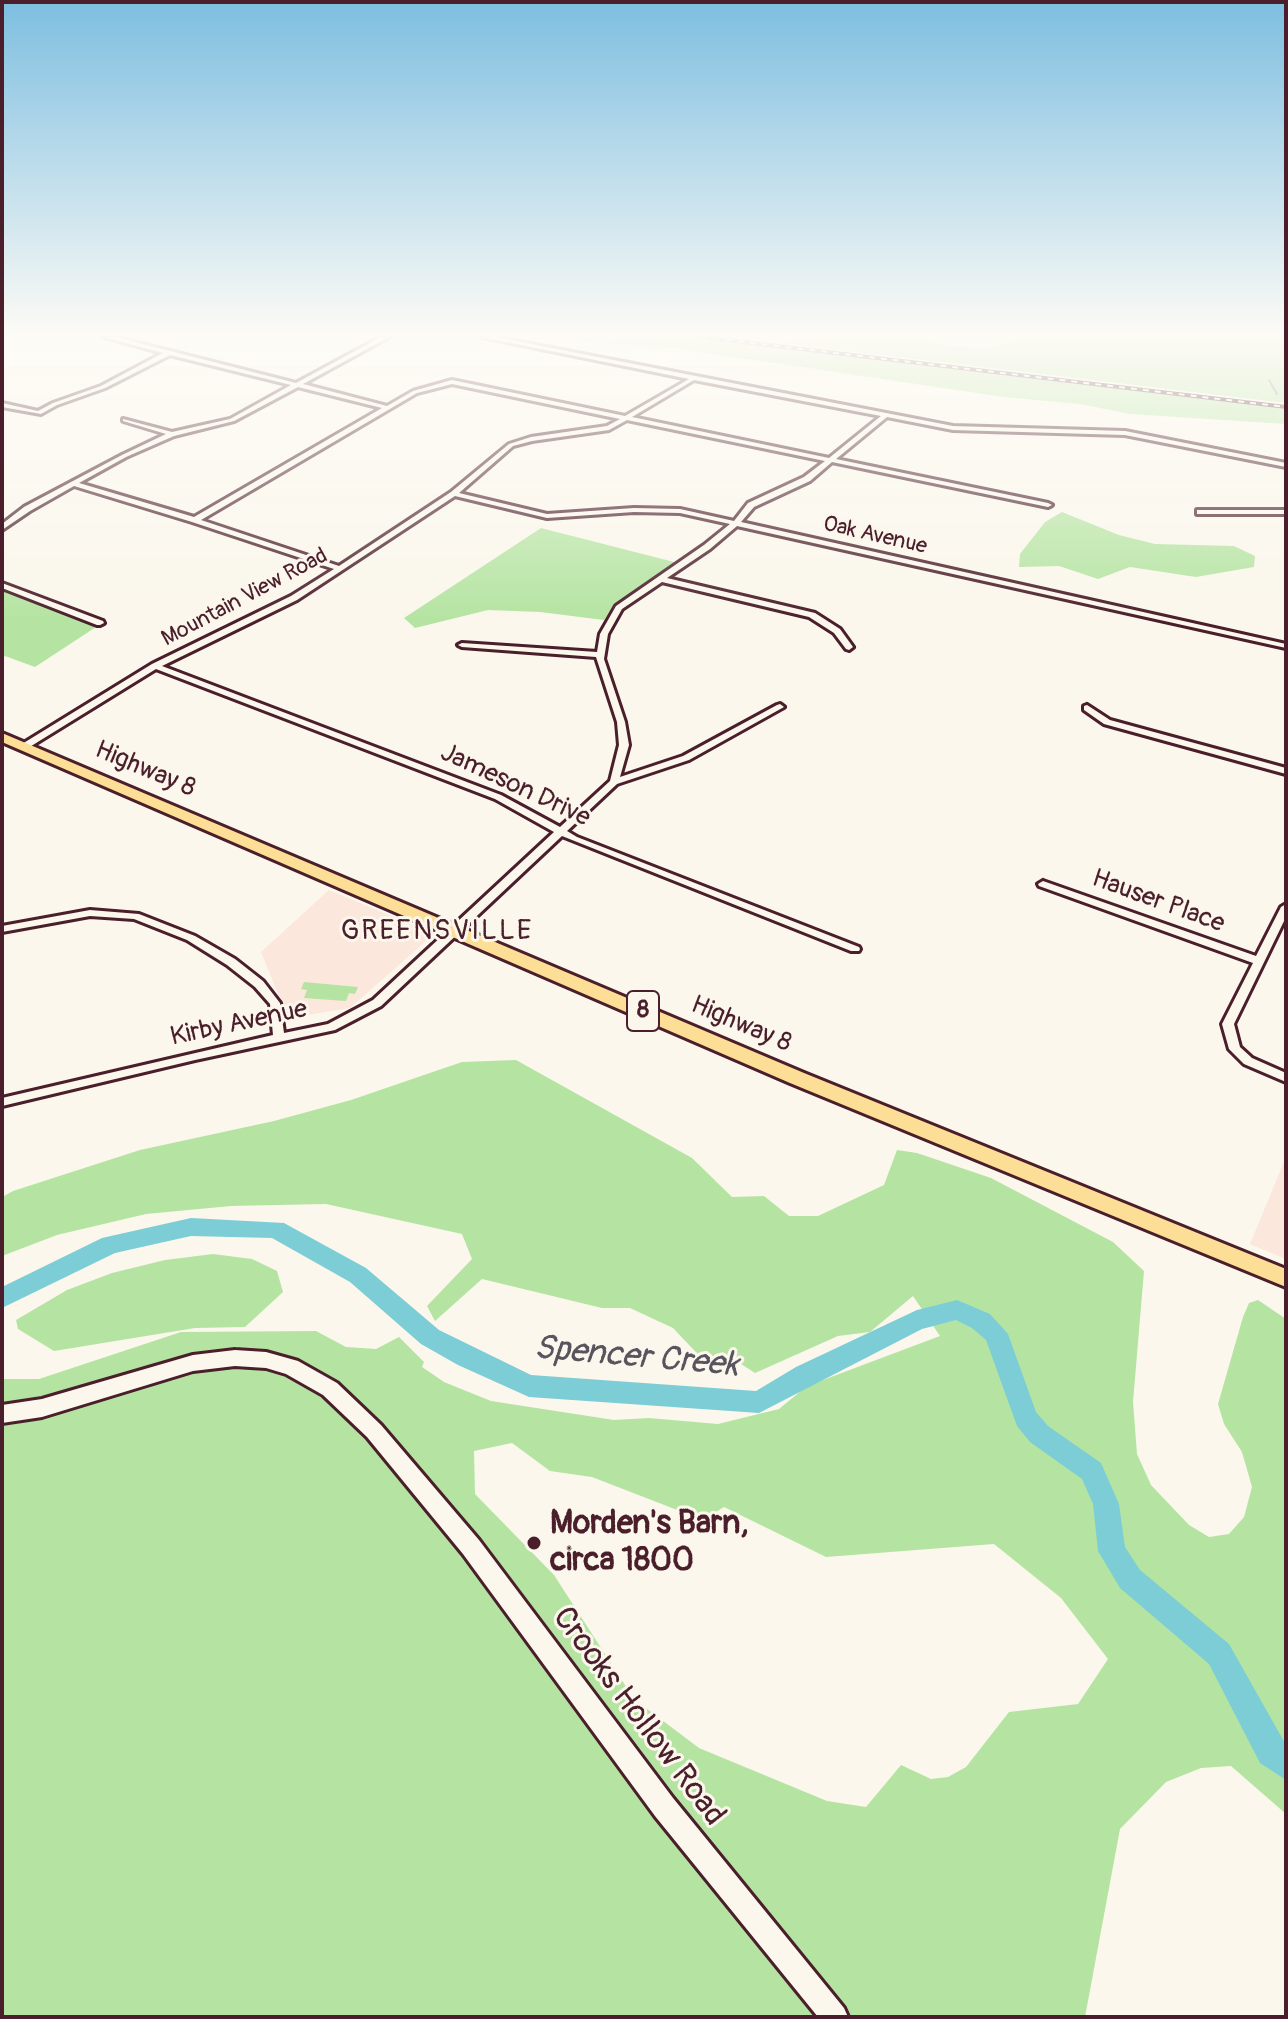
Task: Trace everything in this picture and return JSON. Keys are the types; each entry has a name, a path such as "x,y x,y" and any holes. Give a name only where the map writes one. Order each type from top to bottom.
{"main road":[{"name":"Highway 8","path":"2,737 797,1078 1286,1278"}],"street":[{"path":"163,431 172,434"},
{"path":"2,528 27,509 124,456 184,431"},
{"path":"195,520 349,431"},
{"name":"Mountain View Road","path":"25,746 155,666 294,598 341,569 454,494 511,445 586,431"},
{"path":"696,431 1048,505"},
{"path":"614,782 624,745 621,722 604,677 601,655 604,634 619,608 736,523 751,505 807,479 865,431"},
{"path":"1064,431 1125,433 1286,465"},
{"path":"73,484 195,520 341,569"},
{"name":"Oak Avenue","path":"454,494 547,516 660,510 736,523 1286,646"},
{"path":"1200,512 1286,512"},
{"path":"661,579 812,615 826,621 849,647"},
{"path":"2,585 100,623"},
{"path":"462,645 601,655"},
{"name":"Jameson Drive","path":"155,666 498,797 574,839 855,949"},
{"path":"614,782 686,758 780,707"},
{"path":"1087,708 1107,722 1286,771"},
{"name":"Kirby Avenue","path":"2,1102 331,1027 377,1003 614,782"},
{"name":"Hauser Place","path":"1043,884 1259,961"},
{"path":"1286,907 1228,1024 1235,1049 1248,1061 1286,1078"},
{"path":"2,929 90,913 135,916 191,938 231,962 259,984 275,1003 279,1039"},
{"name":"Crooks Hollow Road","path":"2,1414 42,1408 193,1363 235,1358 259,1359 291,1367 330,1389 374,1431 471,1547 664,1807 835,2017"}],"shaded area":[{"path":"329,890 434,934 350,1008 288,1018 261,952"},
{"path":"1286,1157 1286,1259 1250,1244"}],"green space":[{"path":"1062,512 1119,535 1155,544 1234,546 1255,556 1254,567 1196,577 1130,567 1098,579 1059,566 1019,567 1020,554 1045,522"},
{"path":"541,528 678,563 614,604 604,620 540,612 488,610 415,628 404,618"},
{"path":"2,588 99,625 35,667 5,656 2,658"},
{"path":"304,982 358,987 355,994 349,993 346,1001 304,998 307,990 301,989"},
{"path":"516,1060 692,1158 732,1197 764,1196 789,1216 818,1216 884,1185 897,1150 917,1153 991,1178 1113,1242 1144,1271 1133,1402 1137,1454 1151,1485 1189,1525 1209,1537 1229,1534 1244,1517 1252,1487 1242,1452 1224,1424 1218,1404 1243,1317 1249,1303 1258,1300 1286,1319 1286,1814 1231,1766 1201,1768 1166,1782 1120,1829 1085,2017 2,2017 2,1379 39,1379 181,1332 316,1331 346,1347 376,1349 399,1337 424,1362 422,1367 444,1382 491,1401 614,1420 649,1418 718,1424 779,1409 807,1386 940,1336 913,1296 870,1332 838,1336 755,1373 741,1364 711,1368 673,1328 630,1308 602,1308 482,1279 435,1321 427,1306 472,1259 462,1234 326,1204 231,1206 146,1214 57,1235 2,1256 2,1197 13,1191 140,1150 274,1121 351,1100 462,1062","holes":["512,1443 550,1471 592,1477 703,1520 724,1507 826,1557 994,1544 1061,1598 1108,1659 1078,1704 1009,1712 966,1767 948,1777 931,1779 901,1765 866,1807 827,1801 699,1748 634,1699 554,1575 475,1494 474,1451"]},
{"path":"213,1254 252,1259 277,1271 283,1292 245,1327 195,1328 54,1351 18,1329 16,1320 67,1290 112,1273 165,1260"}],"waterway":[{"name":"Spencer Creek","path":"2,1298 110,1245 191,1227 276,1229 358,1275 430,1337 467,1358 529,1386 759,1402 805,1375 917,1320 957,1310 981,1321 996,1334 1026,1418 1039,1434 1092,1471 1106,1504 1112,1551 1130,1579 1219,1654 1271,1752 1286,1765"}],"place":[{"name":"Morden's Barn, circa 1800","path":"534,1543"}],"district":[{"name":"GREENSVILLE","path":"437,932"}]}
